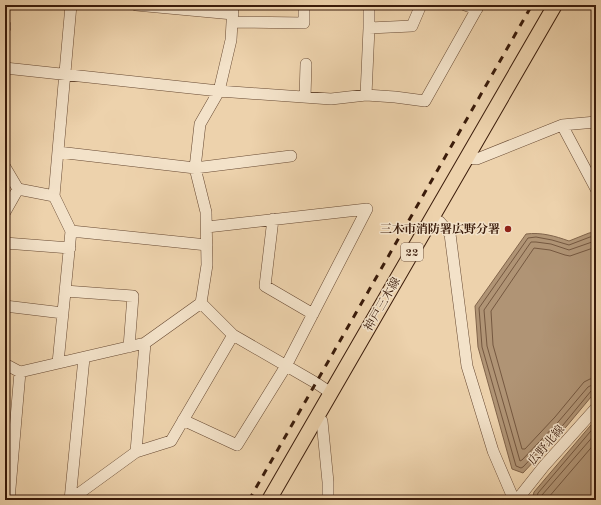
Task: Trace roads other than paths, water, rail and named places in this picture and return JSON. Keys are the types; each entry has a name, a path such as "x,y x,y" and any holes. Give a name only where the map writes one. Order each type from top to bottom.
{"main road":[{"name":"神戸三木線","path":"269,500 555,5"}],"street":[{"path":"58,363 71,231 54,196 71,5"},
{"path":"136,5 233,14 304,23 304,5"},
{"path":"366,95 369,28 368,5"},
{"path":"369,28 412,26 421,5"},
{"path":"5,68 219,91 331,99 366,95 425,101 478,7 465,5"},
{"path":"5,364 20,372 145,343 201,303 207,265 206,212 195,168 200,124 219,91 231,40 233,14"},
{"path":"305,97 306,64"},
{"path":"466,158 477,160 562,125 596,122"},
{"path":"562,125 596,189"},
{"path":"58,152 195,168 291,156"},
{"path":"5,167 18,188 54,196"},
{"path":"5,212 18,188"},
{"path":"183,420 237,445 286,366 367,209 206,227"},
{"path":"431,219 440,222 450,234 467,366 493,451 514,500"},
{"path":"273,220 265,286 313,314"},
{"path":"71,231 207,245"},
{"path":"5,243 70,248"},
{"path":"65,291 133,296 129,347"},
{"path":"201,303 233,335 316,383 331,394"},
{"path":"5,306 63,313"},
{"path":"70,500 136,452 171,441 233,335"},
{"path":"136,452 145,343"},
{"path":"70,500 84,358"},
{"path":"9,500 20,372"},
{"name":"広野北線","path":"517,500 544,466 596,408"},
{"path":"317,418 322,421 328,482 328,500"}],"water":[{"path":"596,232 596,391 566,427 523,473 512,469 478,347 475,306 526,234 548,235 569,241 589,233"},
{"path":"596,419 596,500 532,500 534,492"}],"railway":[{"path":"249,500 532,5"}],"place":[{"name":"三木市消防署広野分署","path":"508,229"}]}
